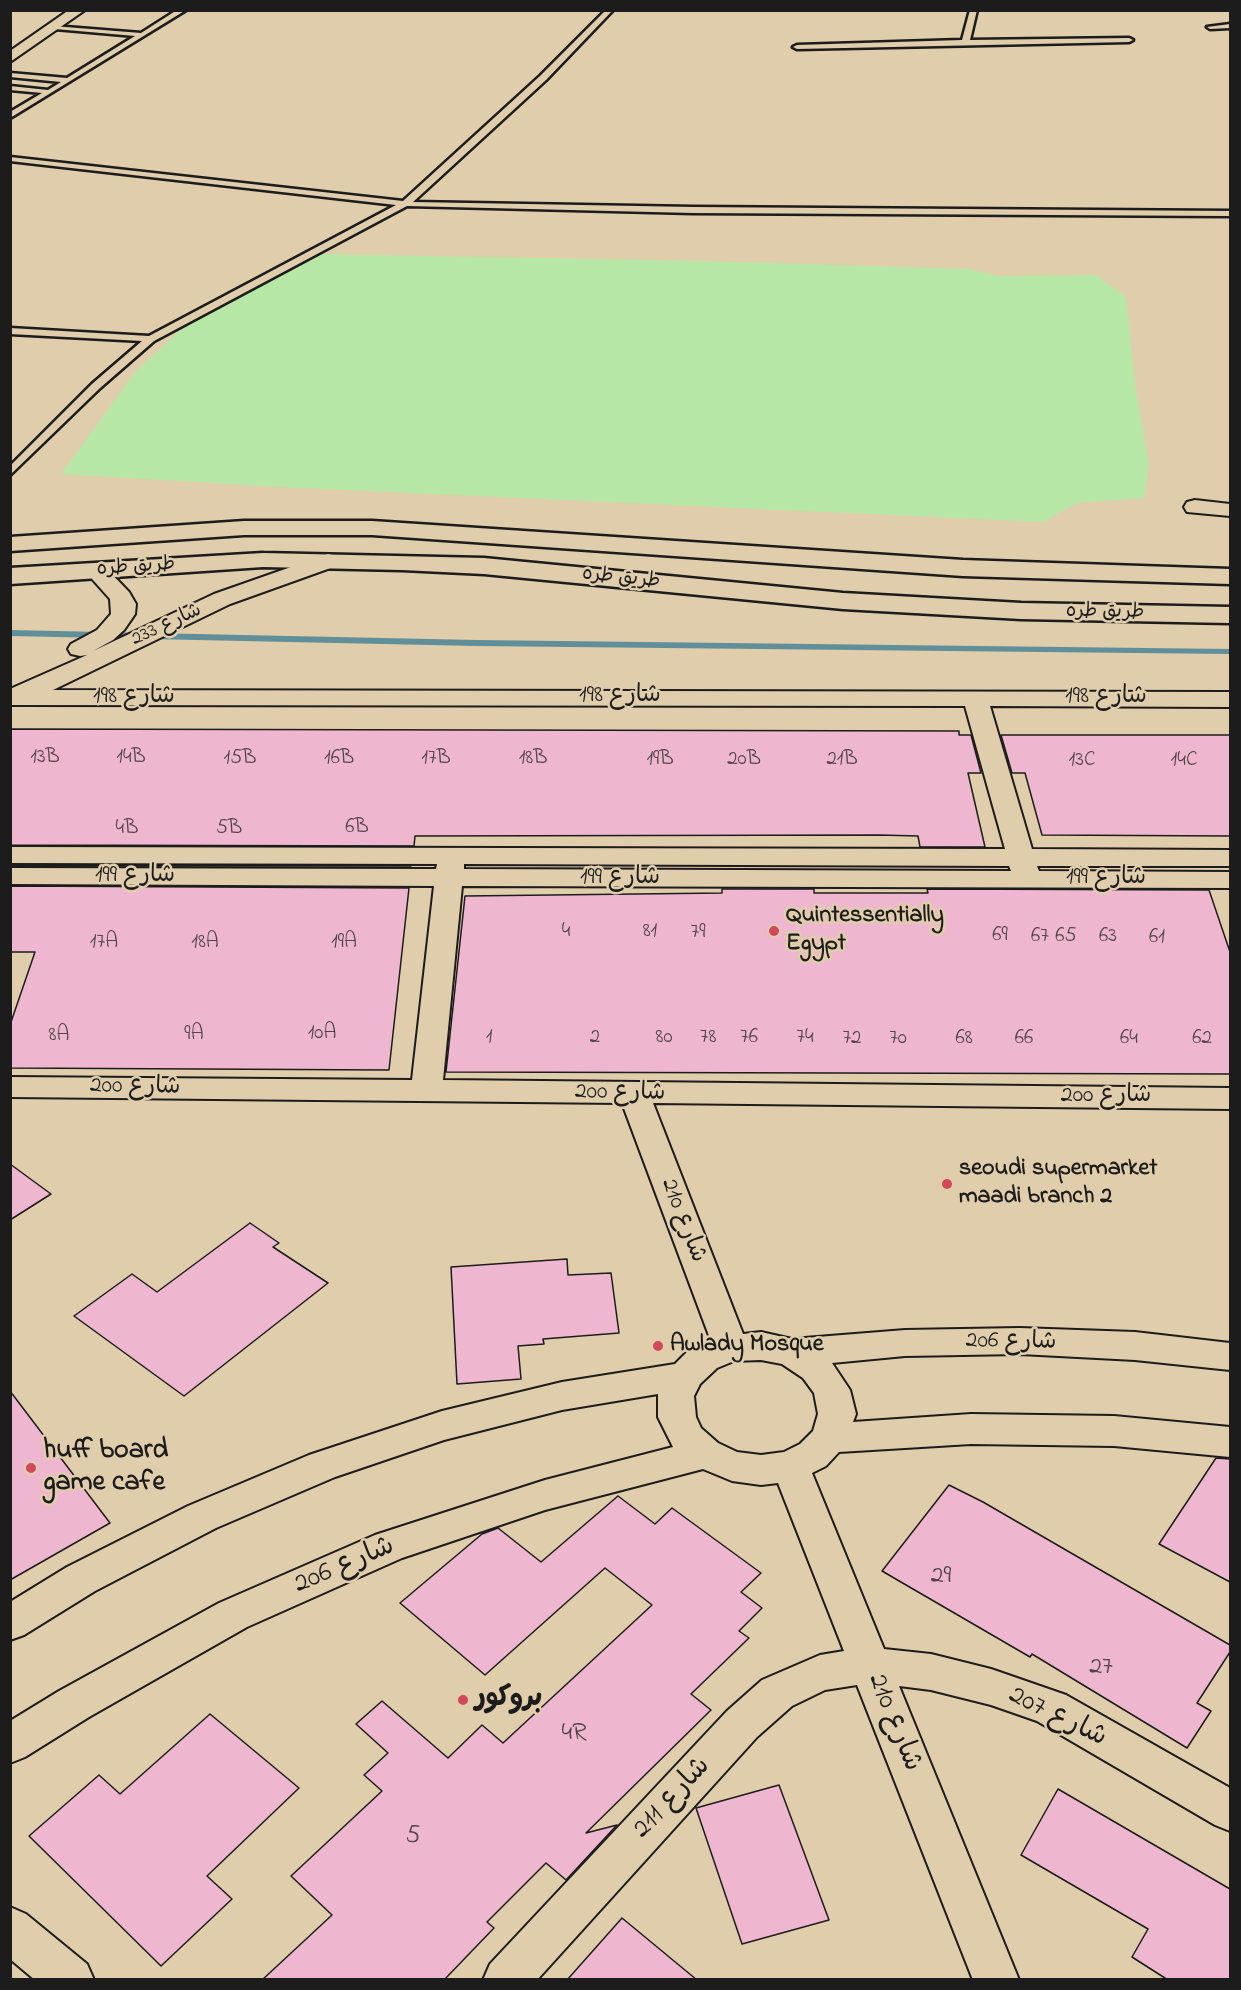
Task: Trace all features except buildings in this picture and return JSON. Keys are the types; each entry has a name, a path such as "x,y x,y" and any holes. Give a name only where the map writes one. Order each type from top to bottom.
{"main road":[{"name":"طريق طره","path":"10,544 244,528 372,528 963,568 1230,577"},
{"name":"طريق طره","path":"10,576 263,560 328,561 484,566 767,595 932,607 1100,614 1230,615"}],"street":[{"path":"10,58 79,10"},
{"path":"1196,507 1230,510"},
{"name":"شارع 233","path":"12,694 222,599 328,561"},
{"name":"شارع 233","path":"12,694 116,625 123,614 124,604 115,589 96,571"},
{"name":"شارع 198","path":"12,694 1230,699"},
{"path":"975,697 1024,868"},
{"name":"شارع 199","path":"10,855 450,868"},
{"name":"شارع 199","path":"10,876 450,868 1024,868 1230,858"},
{"path":"426,1092 450,868"},
{"name":"شارع 199","path":"1024,868 1230,880"},
{"name":"شارع 200","path":"10,1087 1230,1098"},
{"name":"شارع 210","path":"634,1094 731,1348"},
{"name":"شارع 206","path":"792,1353 905,1343 1020,1341 1135,1346 1230,1356"},
{"path":"761,1346 792,1353 816,1368 832,1390 837,1414 829,1438 813,1455 790,1466 761,1470 732,1466 705,1454 687,1438 677,1417 676,1396 685,1376 704,1358 731,1348 761,1346"},
{"path":"10,1623 81,1579 202,1517 322,1466 442,1426 562,1396 685,1376"},
{"path":"829,1438 971,1430 1114,1431 1230,1443"},
{"name":"شارع 206","path":"10,1744 74,1704 233,1615 389,1546 545,1495 705,1454"},
{"name":"شارع 210","path":"790,1466 996,1980"},
{"name":"شارع 207","path":"870,1665 931,1672 961,1679 992,1687 1051,1708 1230,1811"},
{"name":"شارع 211","path":"506,1980 742,1724 777,1693 820,1673 870,1665"},
{"path":"10,1929 71,1980"}],"lane":[{"path":"10,116 183,10"},
{"path":"10,472 96,386 151,339 405,204 543,78 610,10"},
{"path":"966,42 974,10"},
{"path":"1210,27 1230,26"},
{"path":"55,27 144,35"},
{"path":"798,47 1129,40"},
{"path":"10,75 69,81"},
{"path":"10,88 50,92"},
{"path":"10,159 405,204 693,210 1230,214"},
{"path":"10,331 151,339"}],"green space":[{"path":"323,254 703,261 969,269 999,276 1096,275 1126,297 1135,384 1149,465 1144,498 1076,503 1044,522 281,487 61,474 136,371 190,321"}],"waterway":[{"path":"10,633 476,643 1230,652"}],"place":[{"name":"Quintessentially Egypt","path":"774,931"},
{"name":"seoudi supermarket maadi branch 2","path":"947,1184"},
{"name":"Awlady Mosque","path":"658,1346"},
{"name":"huff board game cafe","path":"31,1468"},
{"name":"بروكور","path":"463,1700"}]}
